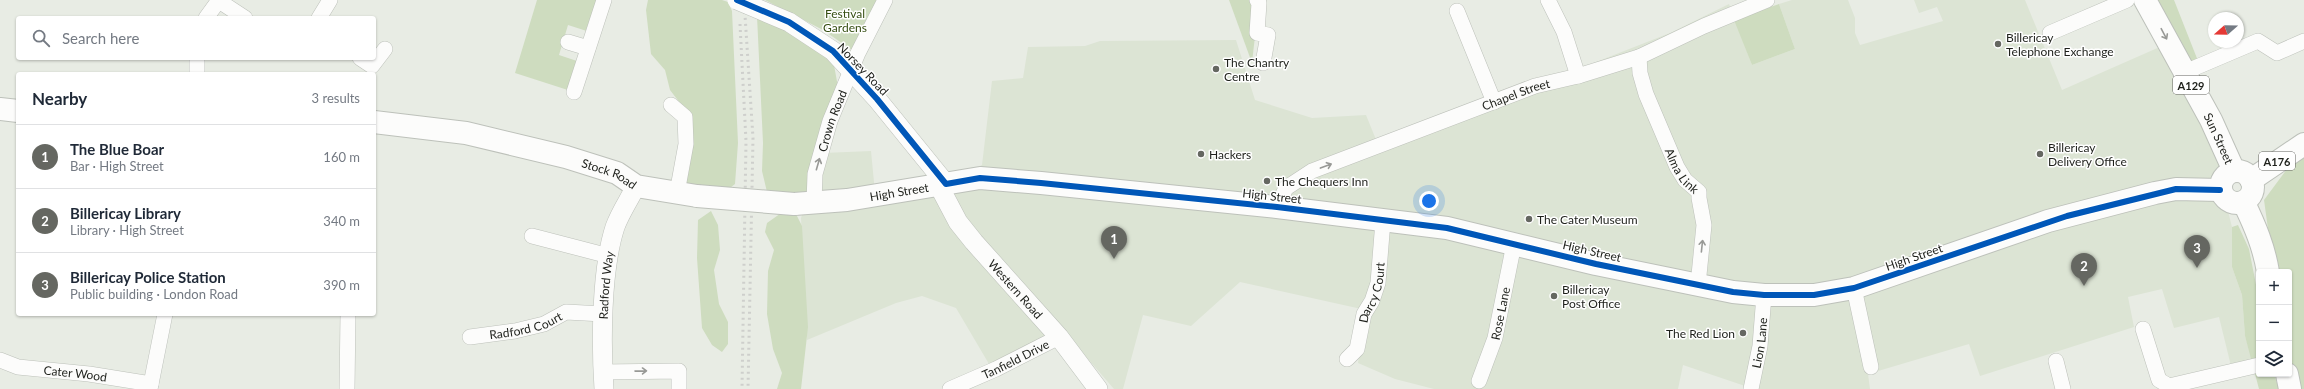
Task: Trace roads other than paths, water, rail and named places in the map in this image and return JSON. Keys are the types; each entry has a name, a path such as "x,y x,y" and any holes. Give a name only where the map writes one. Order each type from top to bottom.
{"main road":[{"name":"Sun Street","path":"2145,0 2243,175"},
{"path":"0,109 16,111"},
{"name":"Stock Road","path":"376,122 466,133 566,157 617,173 636,186 687,195 804,203 847,200"},
{"name":"A176","path":"2243,175 2304,144"},
{"path":"2243,175 2253,190 2244,203 2229,202 2224,199 2220,190 2222,179 2243,175"},
{"name":"High Street","path":"847,200 980,178 1277,207 1447,228 1596,264 1733,292 1764,295 1814,295 1854,288 2073,214 2176,189 2220,190"},
{"path":"2244,203 2264,250 2267,269"},
{"path":"2288,377 2290,389"}],"street":[{"path":"207,16 219,0 242,16"},
{"path":"320,16 330,0"},
{"path":"574,92 604,0"},
{"name":"Norsey Road","path":"737,0 789,22 833,51 877,99 943,185"},
{"name":"Crown Road","path":"804,203 815,174 830,121 885,0"},
{"path":"1548,0 1564,32 1578,76"},
{"name":"Chapel Street","path":"1277,207 1286,188 1312,171 1428,128 1534,86 1578,76 1639,57 1743,4 1767,0"},
{"path":"2050,33 2128,0"},
{"path":"1258,1 1257,34 1268,35 1263,63"},
{"path":"1457,11 1494,102"},
{"path":"2184,72 2258,41 2277,53 2304,42"},
{"path":"568,42 588,48"},
{"path":"363,60 372,66 385,49"},
{"name":"Alma Link","path":"1639,57 1640,73 1646,94 1677,167 1685,180 1700,192 1699,198 1704,225 1698,285"},
{"path":"197,60 197,72"},
{"path":"671,105 685,117 687,195"},
{"name":"Western Road","path":"943,185 958,222 1059,337 1098,389"},
{"name":"Radford Way","path":"603,380 603,314 609,256 615,227 636,186"},
{"name":"Darcy Court","path":"1347,359 1357,349 1364,314 1372,301 1378,283 1383,221"},
{"path":"532,236 609,256"},
{"name":"Rose Lane","path":"1479,381 1495,338 1514,244"},
{"path":"1854,288 1871,367"},
{"name":"Lion Lane","path":"1751,389 1760,346 1764,295"},
{"name":"Radford Court","path":"470,337 515,331 544,324 566,312 603,314"},
{"path":"150,386 165,316"},
{"path":"348,316 348,389"},
{"path":"2143,329 2159,380 2169,386 2256,365"},
{"name":"Tanfield Drive","path":"950,389 996,369 1059,337"},
{"name":"Cater Wood","path":"0,360 18,367 89,374 150,386"},
{"path":"2056,361 2063,389"},
{"path":"603,380 679,371 680,389"}],"railway":[{"path":"744,0 753,138 748,389"},
{"path":"740,24 746,141 742,389"}],"place":[{"name":"Billericay Telephone Exchange","path":"1998,44"},
{"name":"The Chantry Centre","path":"1216,69"},
{"name":"Hackers","path":"1201,154"},
{"name":"Billericay Delivery Office","path":"2040,154"},
{"name":"The Chequers Inn","path":"1267,181"},
{"name":"The Cater Museum","path":"1529,219"},
{"name":"The Blue Boar","path":"1114,259"},
{"name":"Billericay Police Station","path":"2197,268"},
{"name":"Billericay Library","path":"2084,286"},
{"name":"Billericay Post Office","path":"1554,296"},
{"name":"The Red Lion","path":"1743,333"}],"park label":[{"name":"Festival Gardens","path":"845,20"}]}
